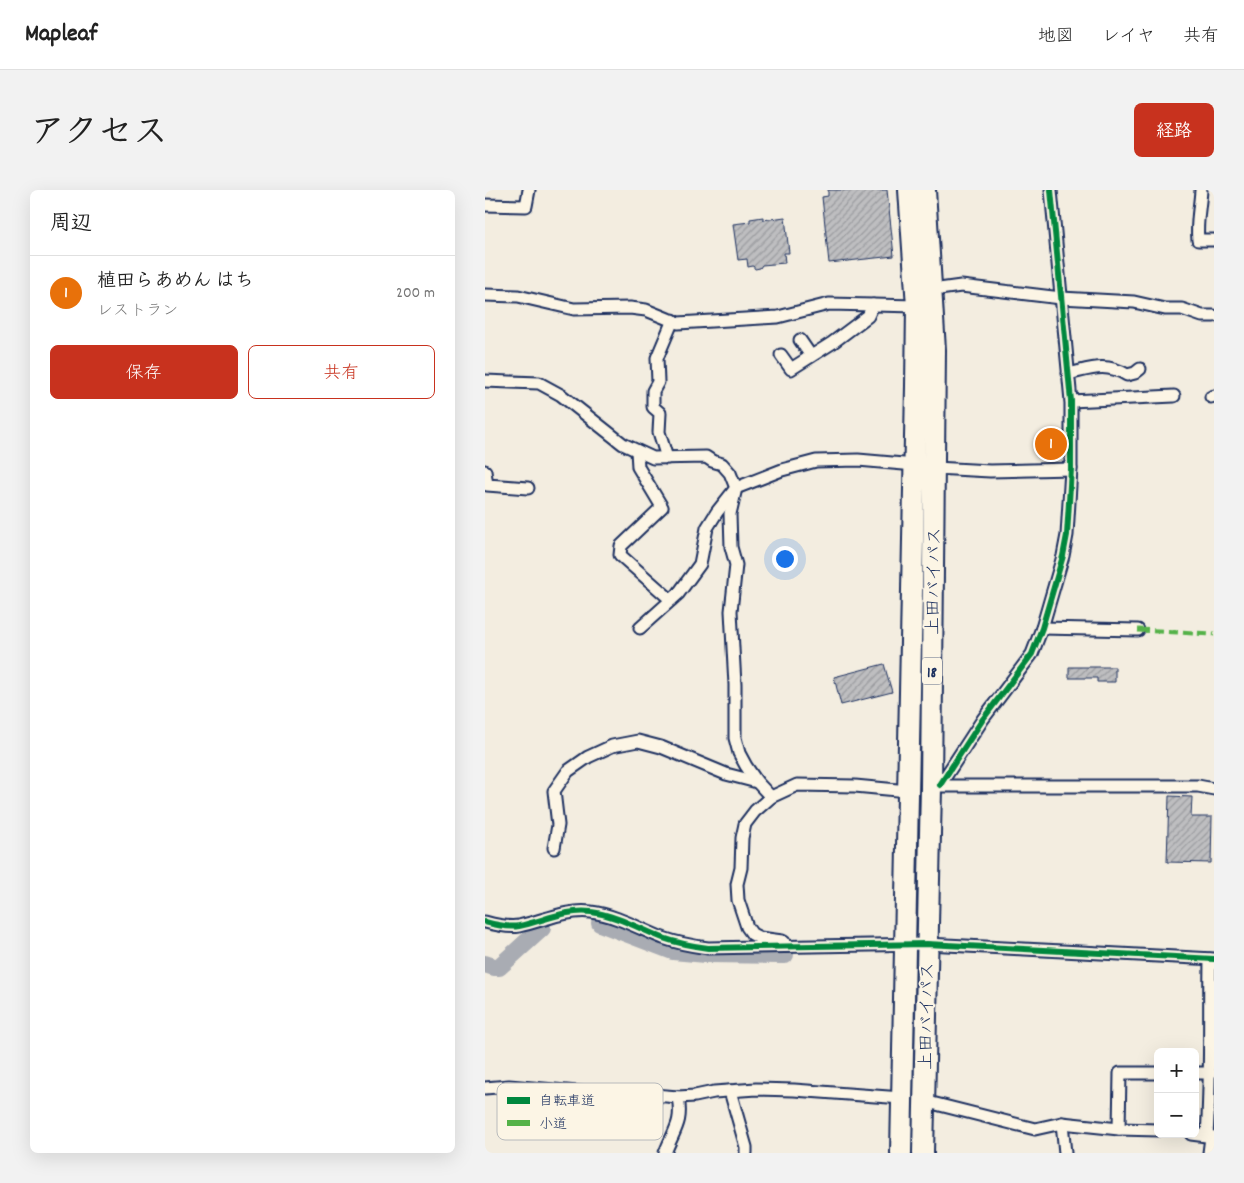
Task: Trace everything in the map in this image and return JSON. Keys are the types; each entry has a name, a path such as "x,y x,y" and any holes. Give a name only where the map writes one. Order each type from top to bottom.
{"highway":[{"name":"上田バイパス","path":"909,190 925,466 935,786 927,944 923,1153"},
{"name":"上田バイパス","path":"901,1153 908,791 925,466 935,350 925,190"}],"street":[{"path":"485,206 526,206 529,190"},
{"path":"935,786 1032,654 1042,628 1065,542 1071,469 1071,401 1051,190"},
{"path":"1201,190 1200,209 1196,226 1198,240 1214,240"},
{"path":"931,290 961,286 1061,298 1134,302 1165,309 1182,309 1202,316 1214,316"},
{"path":"485,295 518,296 574,309 631,308 645,310 678,322 778,317 829,304 917,306"},
{"path":"781,354 791,369 868,316 873,305"},
{"path":"667,458 659,432 660,413 653,407 653,391 658,382 657,358 673,320"},
{"path":"800,340 811,356"},
{"path":"1068,374 1099,367 1116,368 1127,375 1140,370"},
{"path":"485,381 539,383 561,395 623,444 637,451 653,458 706,457 722,464 730,474 735,488 730,514 731,547 736,565 731,611 735,685 735,738 739,753 757,782 771,797"},
{"path":"1071,401 1174,396"},
{"path":"637,451 638,467 662,507 621,546 619,555 671,600"},
{"path":"640,628 678,594 700,564 707,528 735,488 782,470 816,461 858,460 990,471 1071,469"},
{"path":"485,472 487,485 528,488"},
{"path":"1042,628 1137,630"},
{"path":"555,848 558,825 554,791 568,771 588,757 612,746 638,742 661,747 725,774 757,782"},
{"path":"789,947 782,941 760,938 752,934 747,927 738,900 737,884 741,868 742,838 745,824 755,811 771,797 797,785 855,786 908,791"},
{"path":"935,786 1198,786 1214,789"},
{"path":"485,922 505,927 519,926 557,914 589,912 616,919 665,938 694,946 725,948 927,944 1212,959 1211,1137 1209,1153"},
{"path":"1119,1129 1120,1073 1154,1073"},
{"path":"1199,1073 1210,1073"},
{"path":"663,1096 678,1097 756,1089 902,1098"},
{"path":"730,1091 746,1153"},
{"path":"665,1153 680,1121 678,1097"},
{"path":"924,1101 1035,1129 1062,1123 1119,1129 1154,1130"},
{"path":"1062,1123 1065,1153"}],"building":[{"path":"828,190 887,190 894,256 829,263 822,197 828,196"},
{"path":"763,217 763,220 785,217 789,253 784,253 785,263 762,265 760,268 755,269 753,266 748,267 747,259 738,260 733,224 750,222 750,219"},
{"path":"884,664 892,692 841,705 834,677"},
{"path":"1069,667 1115,667 1115,682 1097,682 1097,678 1069,678"},
{"path":"1169,796 1192,797 1191,817 1212,817 1211,863 1167,862"}],"waterway":[{"path":"600,923 673,951 706,954 785,955"},
{"path":"485,964 499,967 542,928"}],"marked path":[{"path":"1138,630 1214,634"}],"cycle path":[{"path":"940,785 983,719 1032,654 1042,628 1063,556 1067,535 1071,469 1071,401 1051,190"},
{"path":"485,922 515,927 573,912 591,912 619,919 668,940 708,948 927,944 1214,959"}],"place":[{"name":"植田らあめん はち","path":"1051,444"}]}
